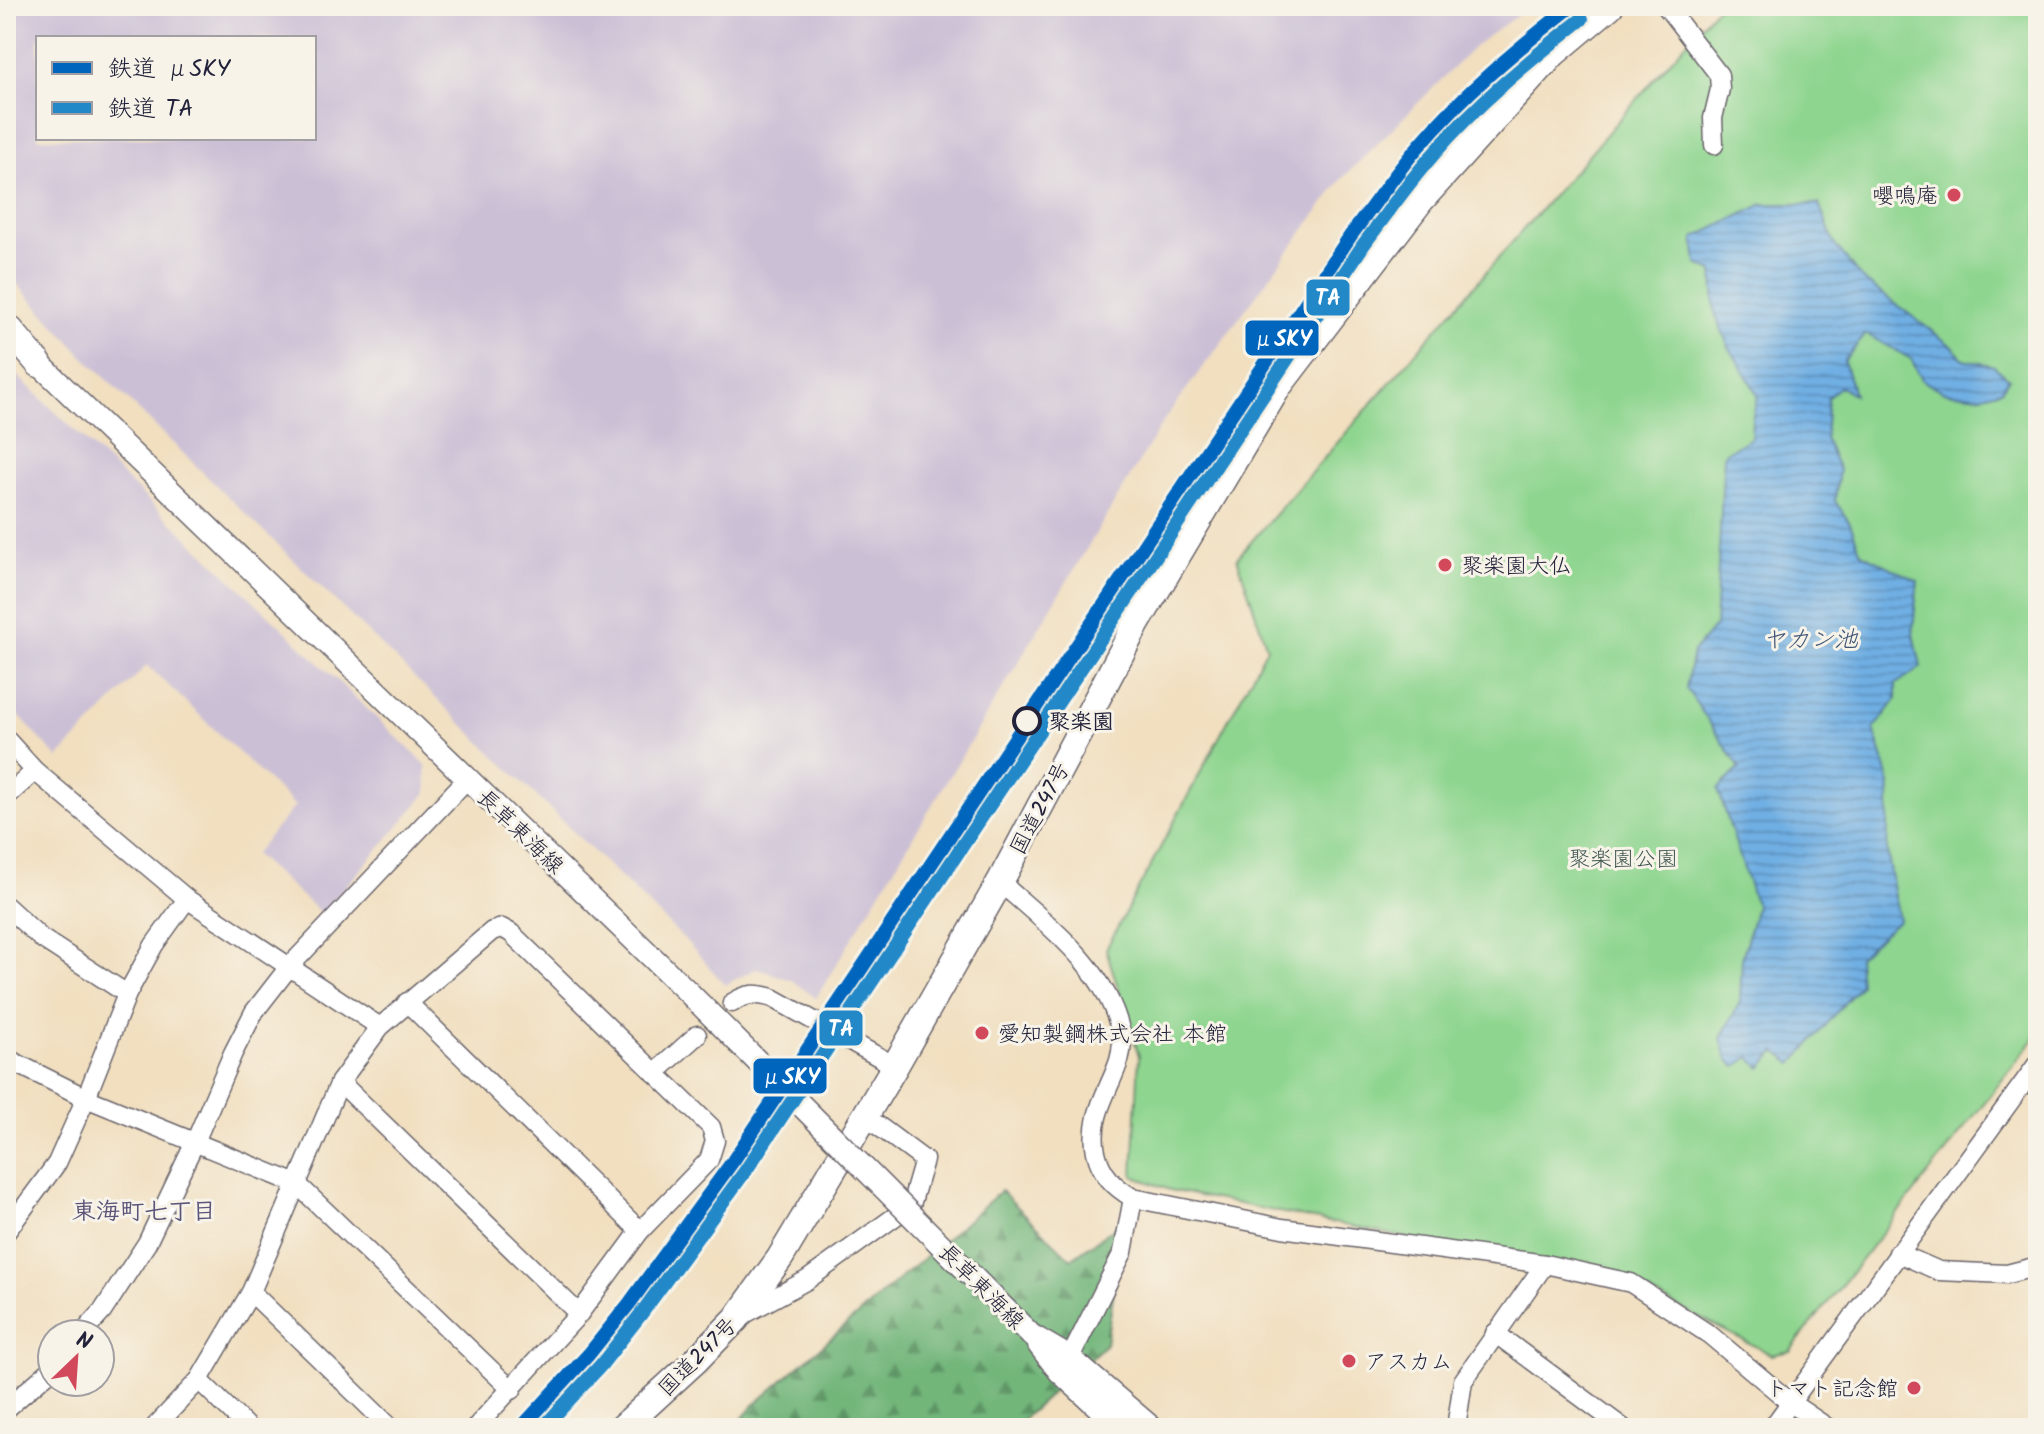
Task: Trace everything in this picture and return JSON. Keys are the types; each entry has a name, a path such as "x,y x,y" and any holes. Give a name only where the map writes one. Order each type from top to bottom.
{"highway":[{"name":"国道247号","path":"622,1428 736,1319 780,1258 1000,882 1137,623 1278,387 1421,200 1553,54 1610,6"},
{"path":"6,325 39,364"}],"main road":[{"name":"長草東海線","path":"6,332 690,994 1031,1335 1060,1372 1121,1428"},
{"name":"長草東海線","path":"1031,1335 1070,1358 1152,1428"}],"street":[{"path":"1666,6 1719,75 1720,89 1713,118 1714,145"},
{"path":"6,739 35,771 187,899 380,1027"},
{"path":"6,797 35,771"},
{"path":"97,1318 147,1243 254,1012 289,967 467,779"},
{"path":"1000,882 1068,944 1106,994 1122,1037 1119,1059 1098,1109 1093,1130 1102,1171 1117,1189 1133,1198 1282,1228 1545,1264 1631,1283 1710,1335 1791,1403 1828,1428"},
{"path":"6,1232 57,1163 127,994 154,945 187,899"},
{"path":"6,906 41,938 127,994"},
{"path":"154,1428 199,1380 251,1292 340,1082 380,1027 492,931 502,928 511,933 711,1127 715,1141 709,1160 640,1231 579,1314 475,1428"},
{"path":"732,1003 744,995 759,994 773,998 895,1066"},
{"path":"407,1002 640,1231"},
{"path":"655,1073 697,1035"},
{"path":"6,1058 86,1098 297,1184 512,1390"},
{"path":"1772,1428 2038,1063"},
{"path":"340,1082 579,1314"},
{"path":"736,1319 807,1280 911,1205 924,1160 865,1116"},
{"path":"1070,1358 1123,1252 1133,1198"},
{"path":"1898,1253 1939,1271 2007,1274 2038,1266"},
{"path":"1456,1428 1463,1381 1545,1264"},
{"path":"251,1292 391,1428"},
{"path":"1495,1333 1623,1428"},
{"path":"199,1380 248,1428"},
{"path":"6,1409 36,1383"}],"shaded area":[{"path":"6,6 1530,6 1476,45 1342,179 1166,417 816,998 791,980 757,968 725,985 686,941 85,358 6,272"},
{"path":"6,365 426,765 427,793 322,914 254,854 295,806 147,665 58,758 6,702"}],"green space":[{"name":"聚楽園公園","path":"1718,6 2038,6 2038,1034 1790,1351 1772,1355 1631,1283 1170,1190 1133,1176 1139,1056 1106,949 1267,648 1237,558"},
{"path":"1001,1191 1071,1259 1124,1221 1106,1344 1013,1428 734,1428 754,1405"}],"water":[{"name":"ヤカン池","path":"1763,204 1819,204 1835,245 1861,278 1953,347 1963,359 1994,366 2009,379 2001,390 1981,396 1944,392 1923,381 1911,359 1866,334 1844,361 1854,394 1840,387 1828,396 1825,439 1839,470 1835,501 1850,523 1861,553 1918,581 1913,629 1921,667 1896,684 1896,700 1874,729 1890,783 1887,850 1899,920 1858,957 1860,985 1793,1064 1776,1051 1761,1068 1750,1057 1735,1067 1727,1058 1721,1038 1740,1002 1742,959 1756,906 1718,789 1740,768 1686,688 1693,652 1715,626 1724,453 1751,438 1758,395 1728,345 1715,314 1713,271 1697,264 1694,238"}],"rail line":[{"name":"μSKY","path":"521,1428 589,1354 629,1304 733,1161 1351,235 1418,147 1453,109 1572,6"},
{"name":"TA","path":"543,1428 601,1365 746,1170 1364,244 1414,177 1449,137 1523,67 1582,19"}],"place":[{"name":"嚶鳴庵","path":"1954,195"},
{"name":"聚楽園大仏","path":"1445,565"},
{"name":"聚楽園","path":"1027,721"},
{"name":"愛知製鋼株式会社 本館","path":"982,1033"},
{"name":"アスカム","path":"1349,1361"},
{"name":"トマト記念館","path":"1914,1388"}],"district":[{"name":"東海町七丁目","path":"144,1211"}]}
